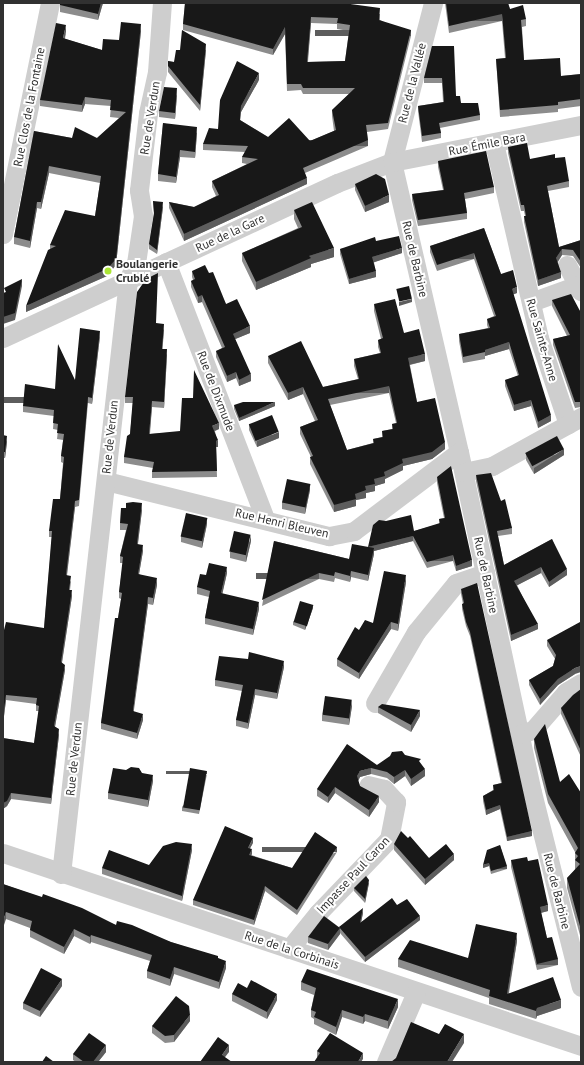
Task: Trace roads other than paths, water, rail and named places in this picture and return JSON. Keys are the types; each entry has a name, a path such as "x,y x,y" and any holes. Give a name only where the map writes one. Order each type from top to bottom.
{"street":[{"name":"Rue Clos de la Fontaine","path":"3,234 50,3"},
{"name":"Rue de Verdun","path":"61,874 128,280 136,263 143,216 139,190 148,113 157,72 162,3"},
{"name":"Rue de la Vallée","path":"392,162 433,3"},
{"name":"Rue Émile Bara","path":"392,162 581,125"},
{"name":"Rue Sainte-Anne","path":"464,472 492,466 575,421 539,338 494,143"},
{"name":"Rue de la Gare","path":"3,338 337,183 392,162"},
{"name":"Rue de Barbine","path":"392,162 464,472 520,734 580,976"},
{"name":"Rue de Dixmude","path":"166,262 265,519"},
{"path":"531,302 579,288 567,264"},
{"name":"Rue Henri Bleuven","path":"106,480 329,536 354,531 459,452"},
{"path":"375,703 416,632 456,583 485,573"},
{"path":"520,734 533,730 566,692 581,683"},
{"name":"Impasse Paul Caron","path":"289,950 318,913 389,839 396,802 384,789 368,785"},
{"name":"Rue de la Corbinais","path":"3,853 61,874 581,1046"},
{"path":"386,1062 416,992"}],"place":[{"name":"Boulangerie Crublé","path":"108,271"}]}
